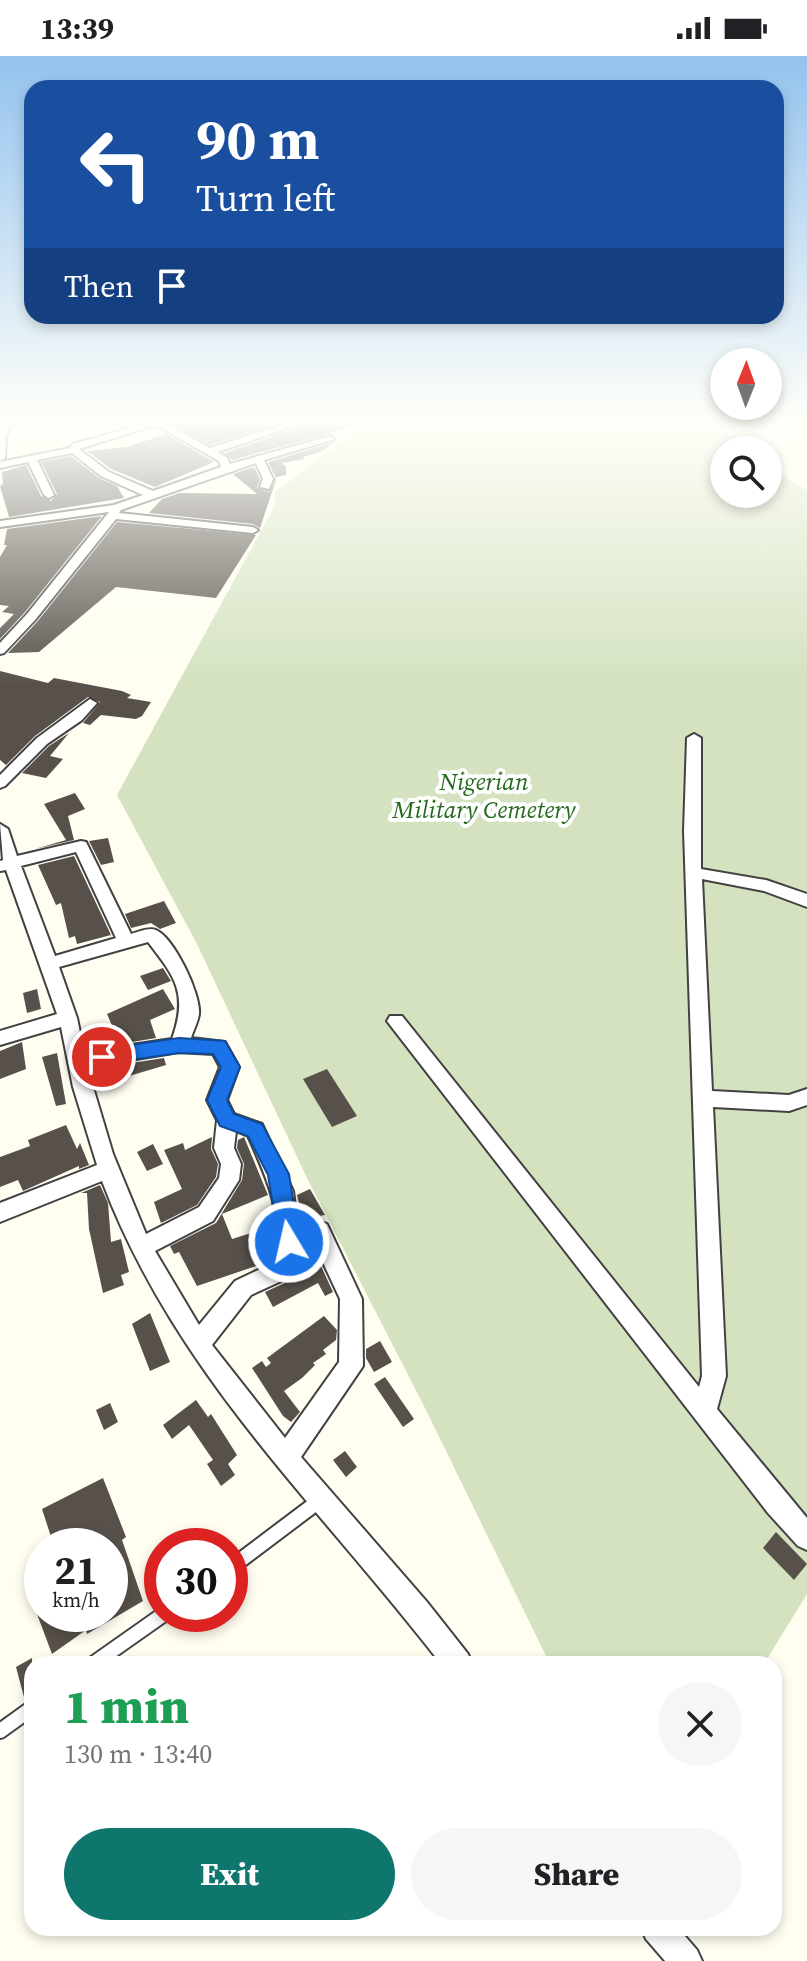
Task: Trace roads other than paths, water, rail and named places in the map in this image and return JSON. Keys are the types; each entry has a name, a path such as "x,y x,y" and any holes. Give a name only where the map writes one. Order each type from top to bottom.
{"street":[{"path":"0,650 31,617 114,512 126,507"},
{"path":"0,524 114,512 253,530"},
{"path":"0,783 42,741 77,717 90,703"},
{"path":"694,738 694,873 714,1376 704,1412"},
{"path":"0,829 6,864 68,1018 76,1061 107,1170 142,1247 199,1343 285,1458 451,1656"},
{"path":"6,864 81,846 126,941"},
{"path":"694,873 747,879 785,890 807,901"},
{"path":"48,964 152,935 175,964 187,991 190,1014 179,1045"},
{"path":"4,1039 68,1018"},
{"path":"396,1021 704,1412 807,1537"},
{"path":"76,1061 179,1045 218,1047 230,1067 217,1100 227,1120 224,1148 231,1164 229,1180 206,1214 142,1247"},
{"path":"703,1099 789,1103 807,1097"},
{"path":"199,1343 243,1288 280,1271 289,1242 278,1174 255,1130 227,1120"},
{"path":"0,1213 107,1170"},
{"path":"285,1458 351,1366 351,1299 340,1273 319,1231 288,1232"},
{"path":"664,1936 685,1960"}],"lane":[{"path":"248,1554 322,1499"},
{"path":"104,1656 144,1628"},
{"path":"0,1731 24,1714"}],"park label":[{"name":"Nigerian Military Cemetery","path":"484,795"}]}
